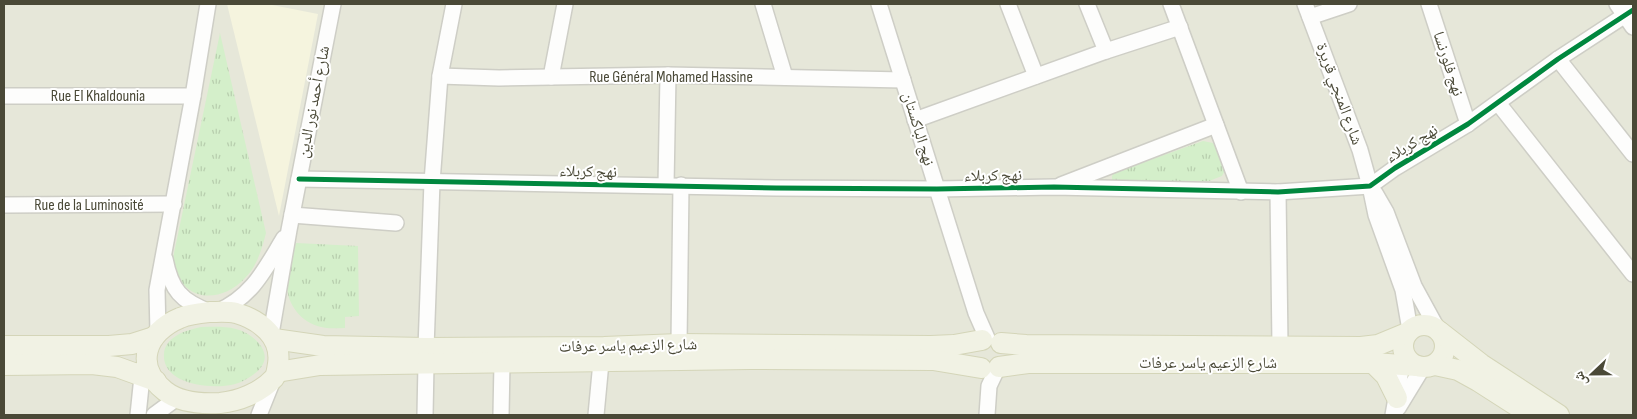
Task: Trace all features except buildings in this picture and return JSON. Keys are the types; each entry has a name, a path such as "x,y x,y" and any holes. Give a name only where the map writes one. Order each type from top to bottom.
{"main road":[{"path":"4,346 109,346 132,344 153,340 180,318 214,312 235,313 261,325 273,337 279,358 275,375 261,389 247,396 219,403 177,398 149,379 117,367 92,364 4,365"},
{"path":"1438,331 1445,343 1443,356 1416,363 1404,339 1408,331 1420,325 1432,327 1438,331 1481,364 1558,415"},
{"name":"شارع الزعيم ياسر عرفات","path":"275,375 320,365 426,356 679,344 931,346 990,340 1026,345 1280,345 1361,347 1378,345 1408,331"},
{"name":"شارع الزعيم ياسر عرفات","path":"273,337 323,346 502,363 750,359 933,360 990,368 1028,363 1416,363 1458,370 1531,415"},
{"path":"149,379 147,363 153,340"},
{"path":"990,340 1004,348 1005,358 990,368 975,361 973,352 975,347 990,340"},
{"path":"1373,363 1386,376 1395,409"}],"street":[{"path":"153,340 157,290 174,204 208,4"},
{"name":"شارع أحمد نور الدين","path":"273,337 298,179 333,4"},
{"path":"426,415 426,356 432,182 440,76 454,4"},
{"path":"551,77 565,4"},
{"path":"763,4 785,77"},
{"name":"نهج الباكستان","path":"880,4 976,313 990,340"},
{"path":"1008,4 1036,76"},
{"path":"1088,4 1106,51"},
{"path":"1171,4 1241,192"},
{"path":"1308,10 1349,4"},
{"name":"نهج فلورنسا","path":"1429,4 1468,124"},
{"name":"شارع المنجي قريرة","path":"1308,10 1360,150 1376,215 1403,290 1408,331"},
{"name":"نهج كربلاء","path":"298,179 937,190 1054,187 1241,192 1278,192 1370,186 1395,168 1468,124 1558,59 1627,14"},
{"path":"915,120 1106,51 1180,27"},
{"path":"1558,59 1633,154"},
{"path":"668,75 674,185 679,344"},
{"name":"Rue Général Mohamed Hassine","path":"440,76 499,78 668,75 903,80"},
{"name":"Rue El Khaldounia","path":"4,96 193,96"},
{"path":"1498,103 1633,274"},
{"path":"1054,187 1216,126"},
{"name":"شارع المنجي قريرة","path":"1370,186 1386,212 1414,286 1438,331"},
{"path":"1278,192 1280,345"},
{"name":"Rue de la Luminosité","path":"4,205 174,204"},
{"path":"292,214 396,223"},
{"name":"شارع أحمد نور الدين","path":"214,312 242,298 256,283 289,230"},
{"path":"164,250 168,276 180,296 194,306 214,312"},
{"path":"596,415 601,362"},
{"path":"501,415 502,363"},
{"path":"1395,409 1416,363"},
{"path":"1395,409 1416,363"},
{"path":"986,415 990,368"},
{"path":"259,415 275,375"},
{"path":"138,415 149,379"},
{"path":"154,415 177,398"},
{"path":"199,402 215,410 219,415"}],"shaded area":[{"path":"4,4 1633,4 1633,415 4,415"},
{"path":"227,4 267,4 318,14 279,216"}],"green space":[{"path":"220,33 266,233 253,268 245,278 223,293 200,295 182,283 176,272 173,258"},
{"path":"1203,141 1213,143 1217,150 1224,172 1222,176 1209,181 1115,183 1112,180 1114,173"},
{"path":"296,243 358,246 359,316 345,317 345,328 327,328 314,325 302,317 293,306 288,292 287,274"},
{"path":"201,327 227,327 247,333 264,352 263,364 254,374 243,381 233,384 208,386 182,380 172,374 166,365 165,349 167,344 179,334"}],"cycle path":[{"path":"299,179 776,188 937,189 1054,187 1278,192 1370,186 1395,168 1468,124 1558,59 1633,10"}]}
